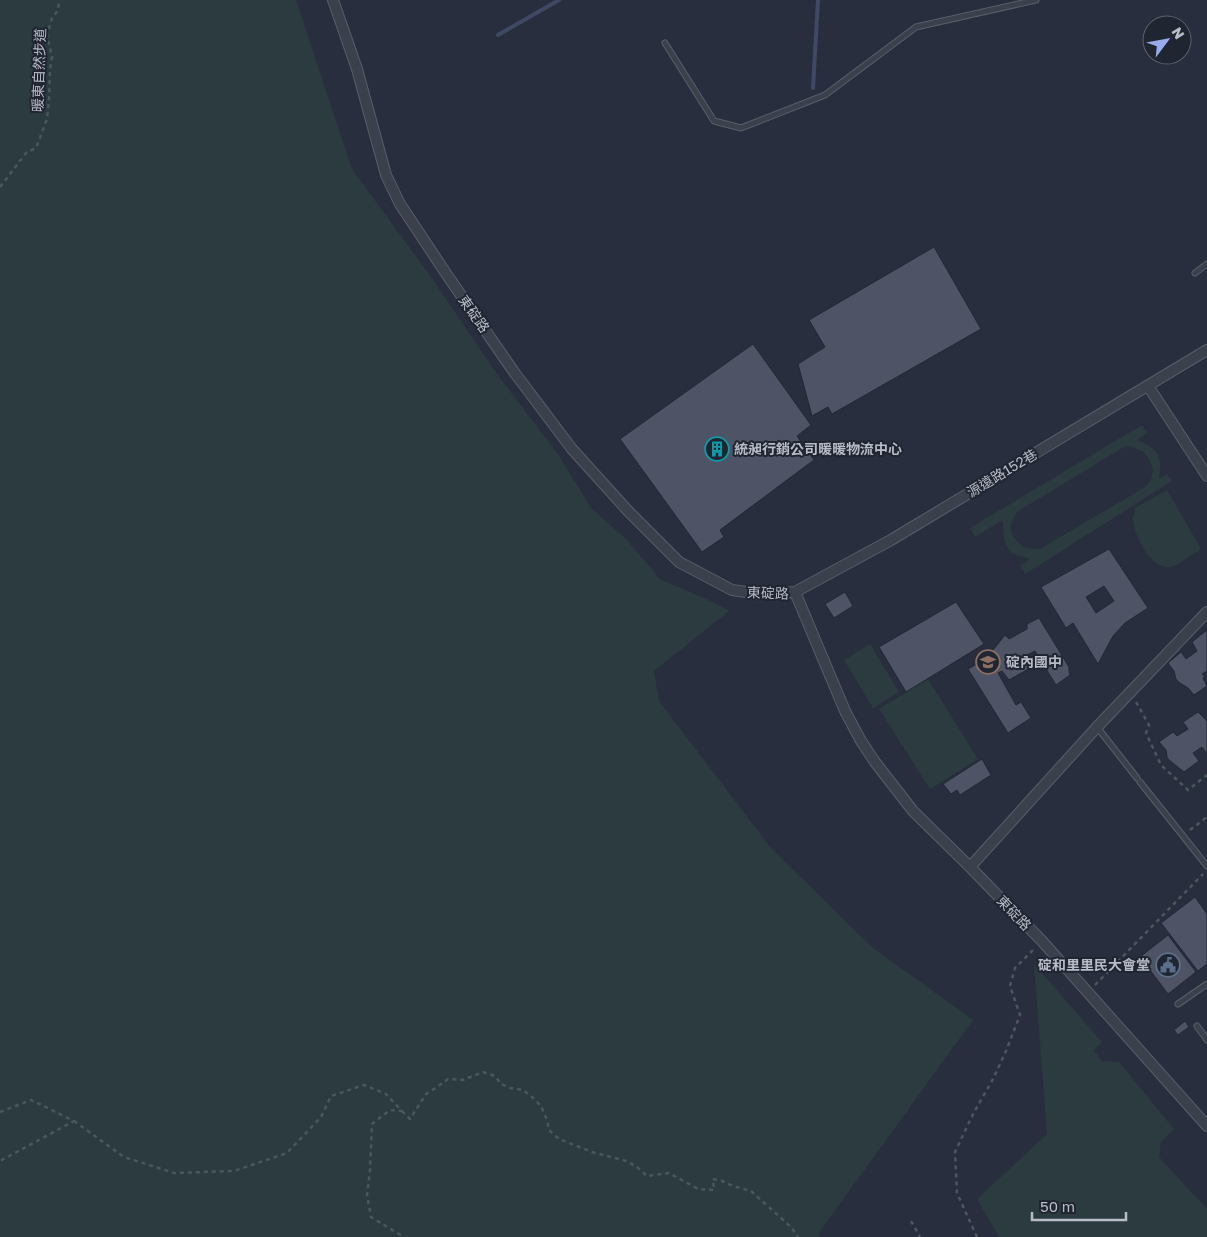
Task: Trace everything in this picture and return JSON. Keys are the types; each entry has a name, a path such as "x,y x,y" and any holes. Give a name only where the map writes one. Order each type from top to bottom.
{"street":[{"name":"東碇路","path":"333,0 357,69 386,175 400,204 514,372 572,449 679,562 732,590 760,594 795,592 845,711 875,762 913,811 1042,941 1207,1126"},
{"name":"源遠路152巷","path":"795,592 890,540 1207,350"},
{"path":"1148,386 1207,476"},
{"path":"970,867 1097,727 1207,612"}],"lane":[{"path":"665,43 714,121 741,128 825,95 916,26 1036,0"},
{"path":"1195,274 1207,264"},
{"path":"1097,727 1207,868"},
{"path":"1178,1004 1207,984"},
{"path":"1197,1026 1207,1040"}],"path":[{"name":"暖東自然步道","path":"0,187 26,153 36,148 47,119 52,57 47,36 52,18 58,10 59,0"},
{"path":"1136,702 1150,725 1146,733 1161,765 1188,790 1207,775"},
{"path":"1182,835 1207,817"},
{"path":"1087,993 1207,868"},
{"path":"977,1237 957,1193 955,1152 1006,1052 1020,1015 1010,986 1015,968 1042,941"},
{"path":"0,1112 31,1100 74,1121 124,1157 174,1173 234,1171 286,1153 322,1117 331,1096 364,1085 386,1094 410,1119 426,1094 448,1079 463,1080 483,1072 495,1076 501,1084 522,1090 532,1097 541,1106 550,1130 559,1139 592,1152 626,1161 636,1166 646,1176 669,1173 698,1189 714,1190 713,1179 752,1191 791,1226 798,1237"},
{"path":"402,1111 390,1110 372,1124 367,1195 371,1217 404,1237"},
{"path":"0,1161 74,1121"},
{"path":"911,1221 920,1237"}],"shaded area":[{"path":"0,0 296,0 352,169 431,277 497,374 558,454 591,508 627,540 660,579 729,611 654,671 659,701 771,848 873,948 973,1020 818,1234 821,1237 0,1237"},
{"path":"1142,425 1147,433 1137,440 1150,447 1157,454 1160,464 1159,479 1167,474 1172,481 1025,574 1020,566 1030,559 1010,551 1004,538 1003,520 975,537 970,528","holes":["1130,446 1144,452 1153,469 1151,480 1145,487 1040,549 1024,547 1016,540 1012,533 1011,522 1017,512 1124,447"]},
{"path":"1167,490 1201,549 1171,567 1157,563 1150,558 1140,542 1133,519 1135,508"},
{"path":"870,644 899,692 873,708 844,660"},
{"path":"928,679 978,759 930,789 879,709"},
{"path":"1034,964 1102,1042 1094,1051 1102,1061 1119,1062 1174,1129 1161,1142 1159,1157 1207,1209 1207,1237 999,1237 977,1199 1047,1134"}],"building":[{"path":"934,247 981,329 832,414 828,407 812,416 798,364 825,347 809,320"},
{"name":"統昶行銷公司暖暖物流中心","path":"753,344 811,425 797,436 814,460 720,530 724,537 702,552 620,439"},
{"path":"1109,549 1148,608 1125,623 1113,636 1098,664 1073,623 1066,628 1041,587","holes":["1104,586 1114,601 1096,613 1086,597"]},
{"path":"845,592 853,606 834,618 825,604"},
{"path":"956,602 984,644 906,692 879,647"},
{"path":"1039,618 1069,667 1070,675 1056,685 1035,651 1025,656 1032,667 1009,680 1002,671 998,673 1016,705 1021,702 1031,718 1008,733 968,669 986,659 1005,635 1009,639 1027,629 1027,624"},
{"path":"1207,630 1207,671 1202,674 1205,677 1203,678 1207,686 1194,695 1176,679 1174,671 1168,663 1181,652 1186,659 1197,651 1192,642"},
{"path":"1198,712 1207,721 1207,754 1202,747 1193,753 1199,761 1184,772 1169,760 1166,750 1159,742 1173,732 1177,736 1188,729 1183,722"},
{"path":"982,759 991,775 960,795 957,790 951,794 943,784"},
{"path":"1195,897 1207,914 1207,964 1198,971 1161,923"},
{"name":"碇和里里民大會堂","path":"1168,935 1196,972 1168,994 1140,957"},
{"path":"1185,1021 1189,1027 1178,1035 1174,1030"}],"waterway":[{"path":"498,35 559,0"},
{"path":"813,88 818,0"}],"place":[{"name":"統昶行銷公司暖暖物流中心","path":"717,449"},
{"name":"碇內國中","path":"988,662"},
{"name":"碇和里里民大會堂","path":"1168,965"}]}
